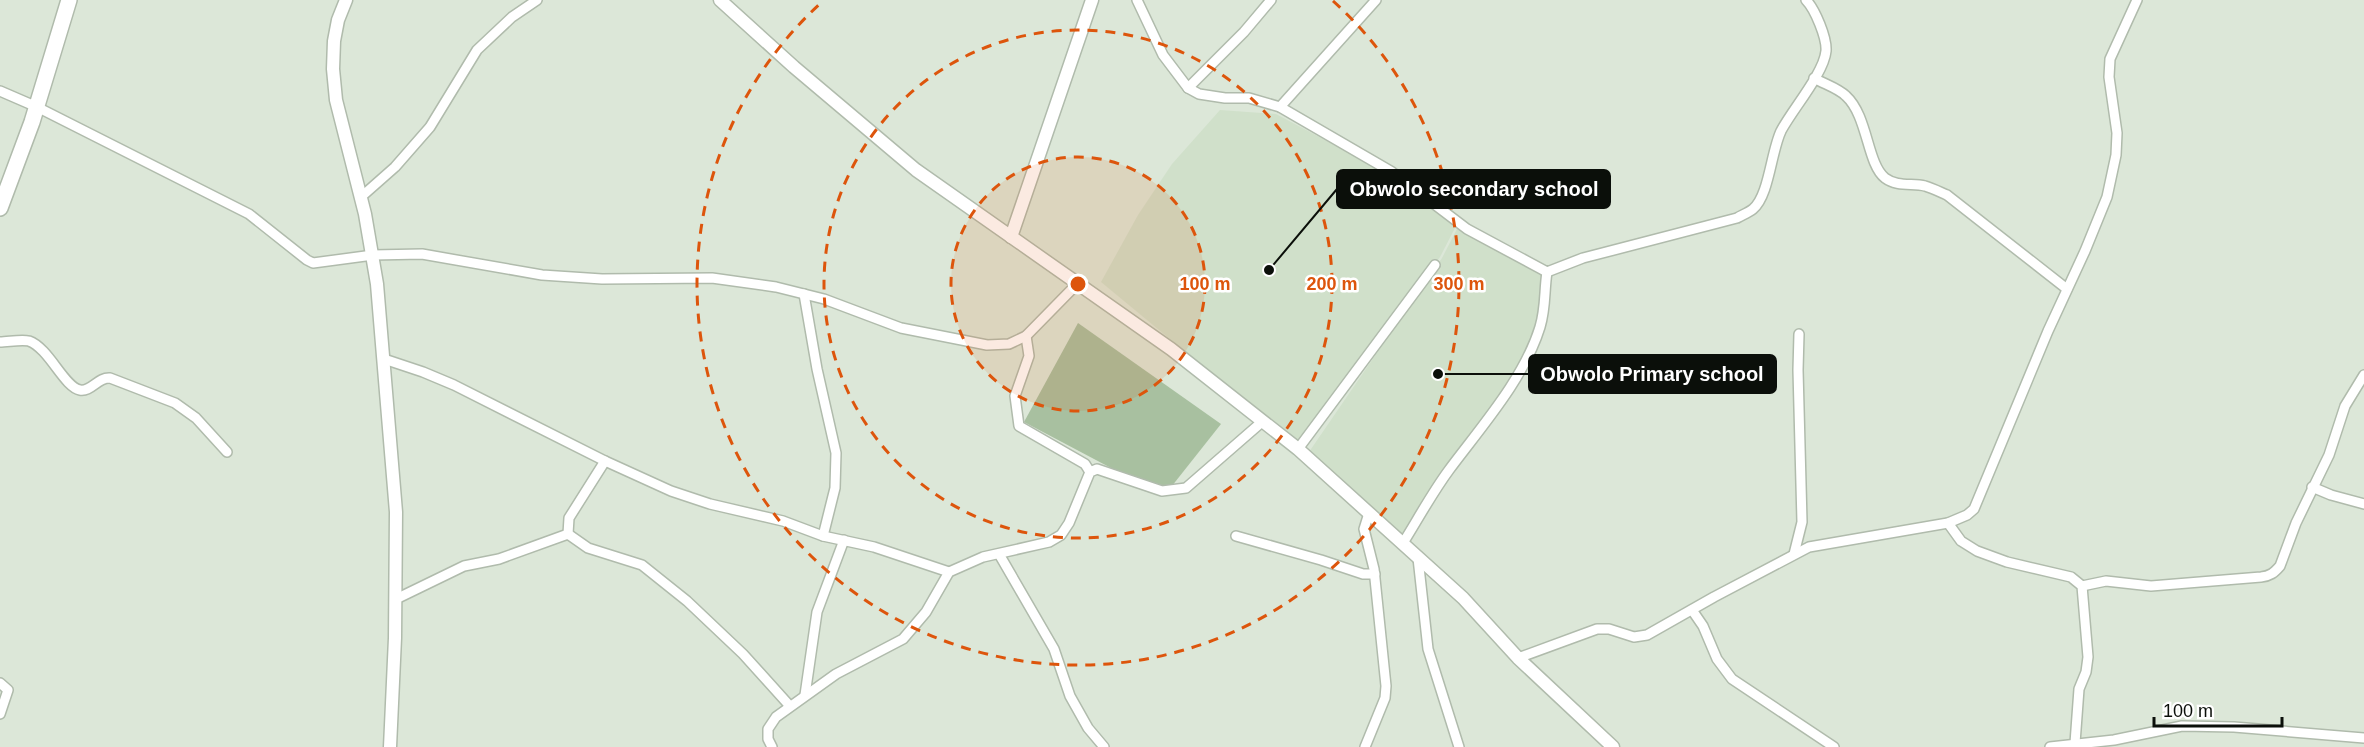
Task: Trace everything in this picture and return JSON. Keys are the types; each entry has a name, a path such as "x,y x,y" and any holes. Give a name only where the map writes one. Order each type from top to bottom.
{"main road":[{"path":"0,208 37,107 69,0"}],"street":[{"path":"346,0 338,20 334,41 333,69 336,100 360,197 377,284 396,512 396,599 390,747"},
{"path":"360,197 395,167 430,127 477,50 512,17 537,0"},
{"path":"720,0 794,67 916,170 1171,349 1298,449 1463,598 1518,658 1613,747"},
{"path":"1011,237 1092,0"},
{"path":"1137,0 1163,55 1188,88 1199,94 1225,98 1249,98 1280,107 1392,172 1467,229 1547,272 1584,258 1737,218 1754,208 1762,197 1772,153 1781,131 1826,54 1826,45 1816,16 1806,0"},
{"path":"1188,88 1244,32 1271,0"},
{"path":"1280,107 1376,0"},
{"path":"1518,658 1597,629 1609,629 1634,637 1647,635 1809,547 1948,524 1974,509 2023,389 2107,197 2116,144 2109,77 2110,59 2137,0"},
{"path":"1814,78 1845,95 1855,106 1876,165 1883,177 1895,184 1926,186 1947,195 2067,289"},
{"path":"0,91 37,107 249,214 307,260 320,263 372,255 422,254 559,276 602,279 712,278 776,287 804,294 921,334 987,345 1009,344 1026,336 1078,283"},
{"path":"1298,449 1435,265"},
{"path":"1403,543 1439,483 1501,402 1531,349 1540,327 1547,296 1547,272"},
{"path":"804,294 817,369 836,453 835,488 823,536"},
{"path":"1794,554 1802,522 1799,334"},
{"path":"1026,336 1029,356 1015,396 1019,426 1085,465 1090,472"},
{"path":"0,342 27,341 35,345 52,361 72,386 79,390 101,379 110,378 175,403 196,418 227,452"},
{"path":"384,359 454,385 605,461 671,491 710,504 783,521 823,536 874,547 949,572"},
{"path":"2082,586 2106,581 2151,586 2269,576 2280,566 2312,487 2329,455 2345,406 2364,375"},
{"path":"772,747 768,739 768,729 776,717 789,705 836,674 903,639 926,612 949,572 983,557 1049,542 1062,535 1090,472 1096,469 1162,491 1186,488 1263,421"},
{"path":"568,534 569,518 605,461"},
{"path":"2312,487 2364,504"},
{"path":"1365,747 1385,698 1386,686 1375,574 1364,529 1369,513"},
{"path":"1948,524 1961,540 1977,551 2007,562 2072,577 2082,586 2088,657 2086,672 2079,689 2075,743"},
{"path":"396,599 464,566 499,559 568,534"},
{"path":"568,534 588,548 642,566 703,616 743,654 789,705"},
{"path":"1236,536 1363,574 1375,574"},
{"path":"805,695 817,612 844,540"},
{"path":"999,554 1054,649 1070,696 1088,728 1104,747"},
{"path":"1418,558 1428,649 1460,747"},
{"path":"1692,610 1717,659 1732,679 1834,747"},
{"path":"0,683 8,690 0,714"},
{"path":"2050,747 2114,740 2182,726 2234,727 2364,738"},
{"path":"2334,736 2335,747"}],"shaded area":[{"path":"1220,110 1276,114 1374,166 1456,226 1440,257 1298,445 1101,282 1138,215 1172,164"},
{"path":"1457,229 1544,274 1538,323 1529,347 1499,400 1403,539 1309,452 1442,258"},
{"path":"1078,323 1221,424 1164,496 1024,422"}],"place":[{"name":"Obwolo secondary school","path":"1269,270"},
{"name":"Obwolo Primary school","path":"1438,374"}]}
